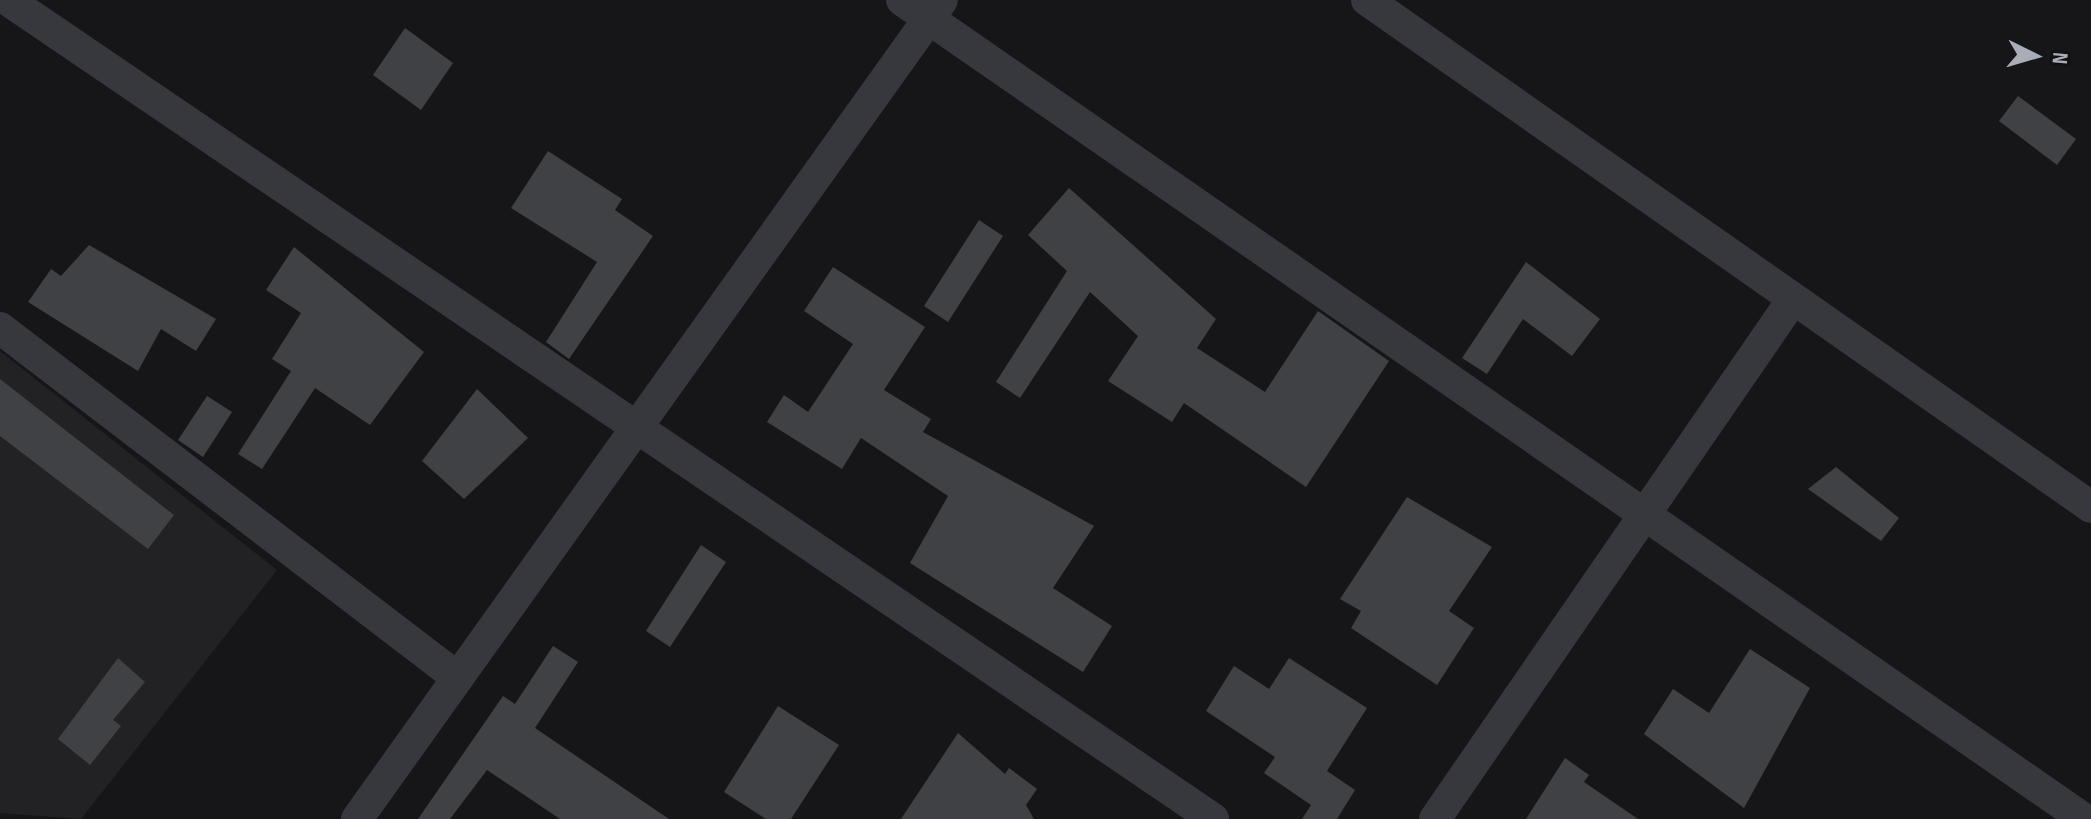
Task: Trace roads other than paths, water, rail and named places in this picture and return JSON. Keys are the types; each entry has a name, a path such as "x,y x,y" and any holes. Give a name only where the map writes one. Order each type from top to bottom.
{"street":[{"path":"8,0 639,424 1213,819"},
{"path":"902,0 935,9 2084,819"},
{"path":"1367,0 2091,507"},
{"path":"357,819 935,9"},
{"path":"1435,819 1793,299"},
{"path":"0,328 458,678"}]}
